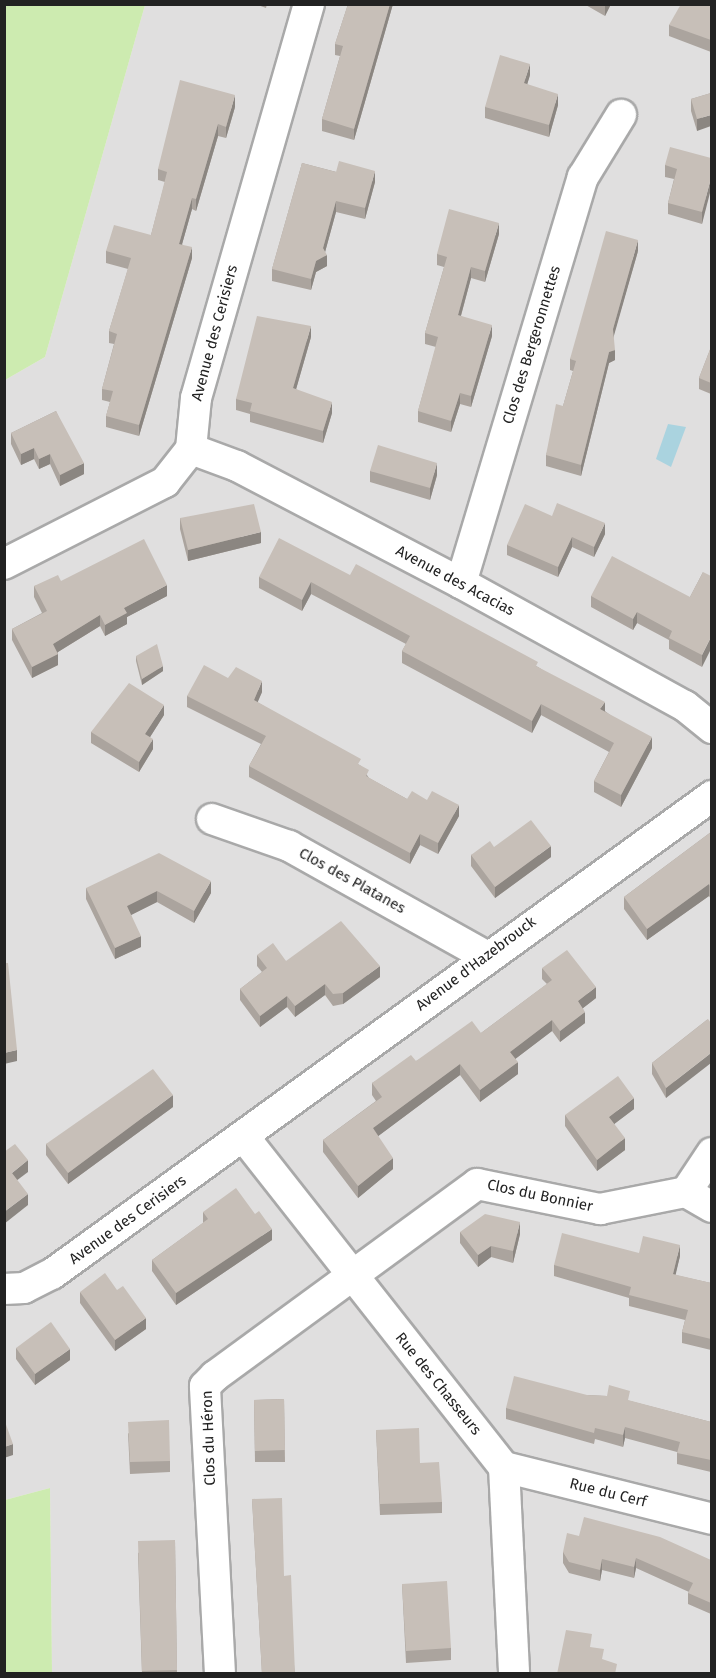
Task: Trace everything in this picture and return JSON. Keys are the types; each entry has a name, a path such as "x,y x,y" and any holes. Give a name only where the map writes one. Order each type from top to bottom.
{"street":[{"name":"Avenue des Cerisiers","path":"191,449 196,398 309,4"},
{"name":"Clos des Bergeronnettes","path":"461,583 583,177 621,115"},
{"path":"4,564 165,482 191,449"},
{"name":"Avenue des Acacias","path":"191,449 237,466 461,583 685,706 711,728"},
{"name":"Avenue d'Hazebrouck","path":"244,1137 486,956 711,796"},
{"name":"Clos des Platanes","path":"212,819 289,846 486,956"},
{"name":"Avenue des Cerisiers","path":"4,1288 24,1288 52,1275 244,1137"},
{"name":"Rue des Chasseurs","path":"244,1137 504,1467"},
{"path":"711,1153 686,1192 711,1208"},
{"name":"Clos du Bonnier","path":"351,1274 477,1184 600,1209 686,1192"},
{"name":"Clos du Héron","path":"220,1674 205,1386 351,1274"},
{"path":"504,1467 514,1674"},
{"name":"Rue du Cerf","path":"504,1467 711,1519"}],"shaded area":[{"path":"145,5 711,5 711,1673 52,1673 50,1488 5,1500 5,380 45,357"}],"green space":[{"path":"5,4 145,5 45,357 5,380"},
{"path":"50,1488 52,1673 5,1673 5,1500"}],"water":[{"path":"668,424 686,427 671,467 656,459"}],"building":[{"path":"348,4 390,4 354,129 322,119 343,46 335,44"},
{"path":"681,4 711,4 711,40 669,25"},
{"path":"500,55 530,64 524,83 558,94 549,125 485,107"},
{"path":"180,80 235,95 226,127 218,124 196,199 192,198 179,244 192,247 139,425 106,416 113,391 102,389 117,334 109,331 131,258 106,251 114,225 151,235 167,172 158,169"},
{"path":"711,93 711,115 697,119 691,99"},
{"path":"670,147 711,158 711,178 702,212 668,203 677,169 665,165"},
{"path":"339,161 375,171 365,208 336,201 323,248 327,255 316,261 311,279 272,269 302,163 336,172"},
{"path":"449,209 499,223 485,271 471,267 458,315 492,325 471,396 460,393 451,421 418,411 438,337 425,333 447,257 437,254"},
{"path":"606,231 638,240 613,329 615,350 609,352 581,465 546,455 556,404 563,406 576,361 570,359"},
{"path":"257,316 311,326 293,388 332,402 323,431 250,411 252,403 236,399"},
{"path":"711,347 711,383 699,378"},
{"path":"56,411 84,463 60,475 50,454 39,459 34,448 21,454 11,433"},
{"path":"378,445 437,463 430,488 370,471"},
{"path":"557,503 605,523 594,547 572,537 558,567 507,545 525,504 552,516"},
{"path":"254,504 261,532 188,550 180,518"},
{"path":"279,538 350,575 356,564 538,662 536,666 605,702 600,709 652,737 621,795 594,781 614,743 541,704 532,721 402,651 410,636 311,582 302,600 259,577"},
{"path":"144,539 167,585 124,608 127,613 105,625 100,615 53,644 58,654 32,667 12,629 47,611 34,586 58,575 61,581"},
{"path":"612,556 690,597 703,572 711,576 711,637 702,655 669,638 672,631 637,612 633,619 591,596"},
{"path":"157,644 163,666 142,679 136,656"},
{"path":"204,665 228,678 236,667 262,681 254,700 361,759 358,764 369,770 366,776 407,799 412,791 427,800 432,791 459,805 438,843 420,834 410,853 249,766 266,736 187,696"},
{"path":"129,683 164,705 145,734 153,739 139,762 91,732"},
{"path":"531,820 551,846 495,887 471,855 490,841 494,847"},
{"path":"711,832 711,888 709,884 647,929 624,897"},
{"path":"159,853 211,881 194,911 157,891 127,906 141,936 115,948 86,888"},
{"path":"341,921 380,966 343,993 333,994 325,984 295,1006 287,996 260,1016 240,989 267,968 257,955 273,943 286,961"},
{"path":"567,950 596,987 578,1001 585,1012 560,1031 552,1020 510,1052 518,1062 480,1090 460,1064 373,1128 393,1158 358,1186 323,1140 382,1097 372,1083 411,1055 416,1061 472,1021 481,1033 552,980 542,968"},
{"path":"4,963 8,963 17,1050 4,1053"},
{"path":"708,1019 711,1023 711,1053 666,1088 652,1063"},
{"path":"153,1069 173,1095 68,1173 46,1144"},
{"path":"618,1076 634,1098 609,1117 625,1138 597,1160 565,1115"},
{"path":"15,1144 28,1160 12,1173 28,1194 4,1212 4,1152"},
{"path":"236,1188 255,1214 259,1211 272,1229 176,1293 152,1260 208,1219 203,1212"},
{"path":"485,1214 520,1222 513,1251 491,1246 478,1255 460,1232"},
{"path":"562,1233 639,1253 643,1236 680,1245 673,1274 711,1283 711,1339 682,1332 688,1310 629,1295 631,1287 554,1265"},
{"path":"105,1273 117,1290 123,1286 146,1318 115,1340 80,1292"},
{"path":"51,1322 70,1349 35,1374 16,1348"},
{"path":"514,1376 587,1395 607,1396 609,1385 630,1391 628,1400 711,1422 711,1460 677,1453 680,1442 625,1427 623,1435 595,1428 594,1433 506,1408"},
{"path":"284,1399 285,1450 255,1451 254,1400"},
{"path":"4,1419 13,1444 4,1447"},
{"path":"169,1420 170,1461 130,1462 128,1422"},
{"path":"419,1428 420,1463 439,1462 442,1502 380,1504 376,1430"},
{"path":"282,1498 284,1576 291,1575 295,1674 262,1674 252,1499"},
{"path":"584,1517 660,1537 711,1560 711,1603 688,1593 693,1583 636,1558 634,1567 602,1559 600,1570 569,1562 563,1552 567,1533 579,1536"},
{"path":"175,1540 177,1670 142,1671 138,1541"},
{"path":"447,1581 451,1648 406,1651 402,1584"},
{"path":"566,1630 592,1634 590,1647 604,1649 602,1659 617,1664 615,1674 557,1674"}]}
